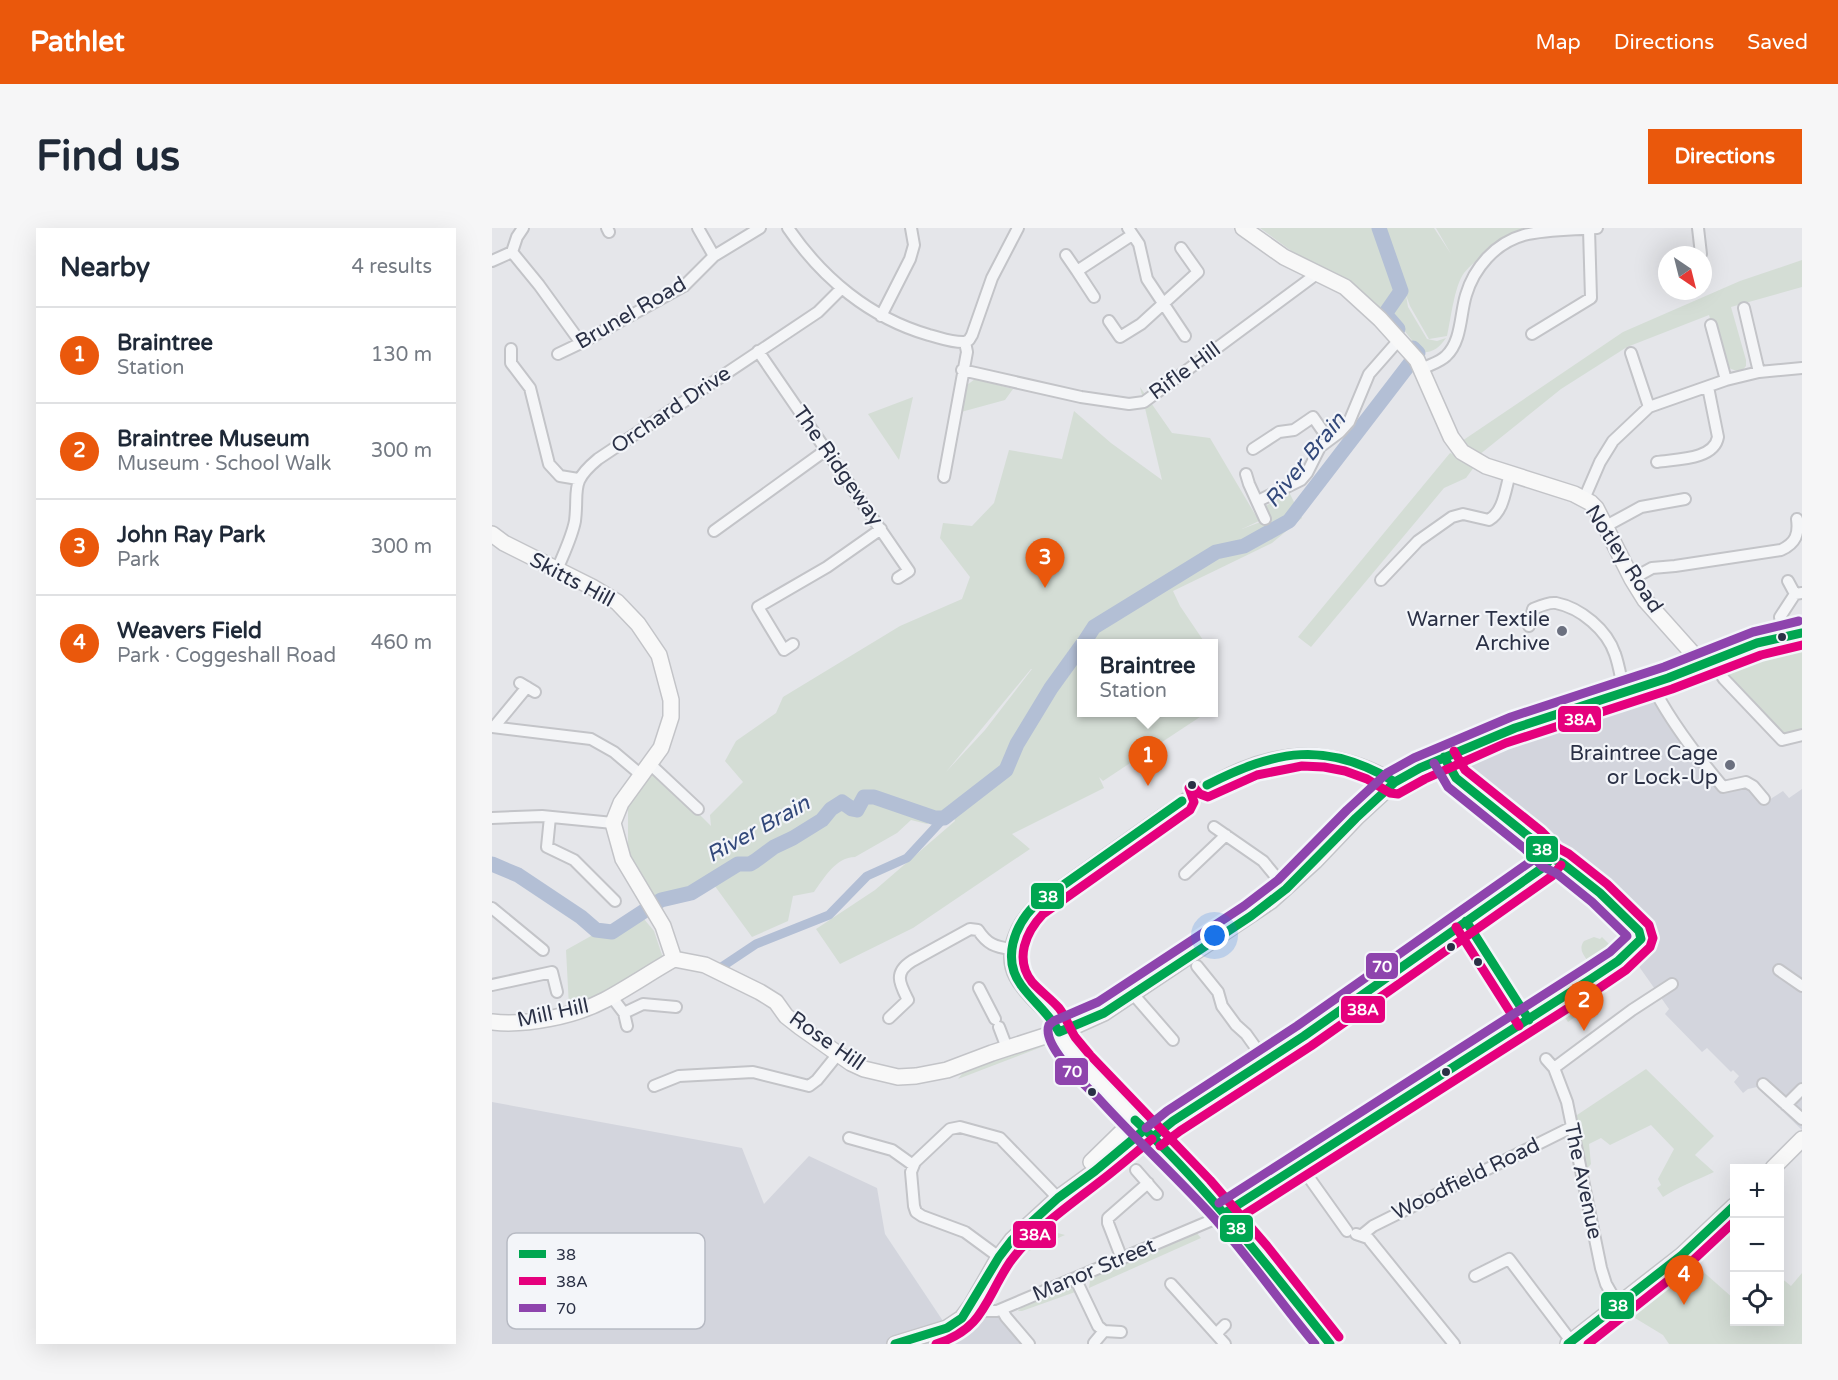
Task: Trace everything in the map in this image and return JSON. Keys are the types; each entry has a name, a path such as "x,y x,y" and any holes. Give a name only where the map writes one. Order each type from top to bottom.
{"main road":[{"name":"Notley Road","path":"1243,228 1284,257 1331,279 1356,296 1380,319 1417,361 1451,437 1462,452 1480,463 1584,499 1596,508 1632,579 1646,600 1707,663"},
{"name":"Skitts Hill","path":"492,534 504,543 617,602 638,624 659,655 671,700 671,717 661,748 621,803 613,823"},
{"name":"Rose Hill","path":"674,959 705,965 768,997 776,1002 786,1016 858,1067 898,1077 947,1070 1094,1018 1133,994 1251,916 1286,889 1395,782 1444,757 1502,732 1651,683 1757,643 1802,633"},
{"path":"613,823 623,859 663,926 674,959"},
{"name":"Mill Hill","path":"492,1022 529,1022 587,1008 674,959"},
{"path":"1059,1032 1067,1047 1144,1129 1330,1344"},
{"path":"895,1344 947,1328 962,1318 1012,1240 1070,1187 1095,1171 1144,1129"},
{"path":"1777,1164 1802,1139"},
{"path":"1570,1342 1682,1255 1730,1210"}],"street":[{"path":"492,261 512,252 523,228"},
{"path":"698,228 714,256"},
{"name":"Brunel Road","path":"558,354 684,286 714,256 760,228"},
{"path":"788,228 812,261 842,289 881,316 911,330 956,342 965,342 972,335 992,278 1018,228"},
{"path":"881,316 910,259 914,245 910,228"},
{"path":"1417,361 1446,356 1454,344 1466,296 1474,278 1485,260 1498,246 1523,236 1557,230 1597,228"},
{"path":"1698,228 1700,246"},
{"path":"1532,334 1591,298 1589,229"},
{"path":"1077,271 1130,232 1139,244 1147,279 1185,336"},
{"path":"1110,321 1120,337 1141,324 1198,272 1181,249"},
{"path":"512,252 581,343"},
{"path":"1066,255 1095,297"},
{"name":"Rifle Hill","path":"962,370 1081,398 1129,404 1144,402 1318,273"},
{"name":"Orchard Drive","path":"578,479 598,459 818,312 842,289"},
{"path":"1744,308 1759,372"},
{"path":"1711,325 1719,335 1726,380"},
{"path":"1258,501 1300,480 1307,473 1320,447 1349,422 1369,374 1398,341"},
{"path":"944,477 962,370 968,352 965,342"},
{"path":"511,349 511,363 530,388 549,464 560,476 578,479 574,523 557,570"},
{"name":"The Ridgeway","path":"758,351 909,571 898,578"},
{"path":"1631,353 1649,407"},
{"path":"1584,499 1600,462 1613,441 1649,407 1726,380 1759,372 1802,368"},
{"path":"1657,462 1706,454 1716,445 1718,437 1708,387"},
{"path":"1253,449 1279,432 1294,430 1313,417 1329,440"},
{"path":"714,531 826,450"},
{"path":"1246,474 1265,519"},
{"path":"1381,580 1419,541 1452,517 1463,514 1489,520 1496,516 1510,474"},
{"path":"1606,526 1641,507 1685,500"},
{"path":"1632,579 1658,566 1781,550 1789,547 1796,540 1797,519"},
{"path":"793,644 784,650 758,607 827,567 881,529"},
{"path":"1784,636 1780,617 1798,594 1788,581"},
{"path":"1529,626 1533,609 1548,603 1556,603 1584,615 1597,626 1615,652 1623,691"},
{"path":"1707,663 1782,740 1802,735"},
{"path":"1651,683 1657,696 1723,787 1736,782 1746,782 1753,786 1764,799"},
{"path":"493,727 527,687"},
{"path":"493,727 591,739 645,769 698,809"},
{"path":"1059,1032 1056,1023 1016,978 1012,968 1011,949 1018,926 1035,905 1195,793 1246,765 1287,755 1323,755 1361,764 1395,782"},
{"path":"1144,1129 1173,1120 1266,1062 1545,866 1551,858 1533,840 1456,778 1444,757"},
{"path":"492,818 550,817 613,823"},
{"path":"550,817 547,847 574,860 615,901"},
{"path":"1214,827 1263,861 1286,889"},
{"path":"1185,874 1226,835"},
{"name":"Manor Street","path":"1002,1310 1221,1216 1618,961 1641,939 1639,931 1600,893 1562,863 1551,858"},
{"path":"492,908 543,950"},
{"path":"889,1018 908,1000 900,983 904,966 970,929 978,930 986,941 997,947 1011,949"},
{"path":"1197,966 1218,992 1222,1006 1266,1062"},
{"path":"1779,970 1802,986"},
{"path":"492,984 552,972 557,992"},
{"path":"1554,1068 1632,1010 1672,984"},
{"path":"979,988 1007,1048"},
{"path":"1133,994 1173,1040"},
{"path":"611,996 624,1013 627,1026"},
{"path":"624,1013 643,1004 676,1007"},
{"path":"654,1086 679,1076 753,1072 809,1086 817,1080 838,1054"},
{"name":"The Avenue","path":"1546,1059 1554,1068 1567,1102 1601,1268 1606,1284 1618,1305"},
{"path":"1763,1084 1802,1119"},
{"path":"1786,1106 1802,1089"},
{"path":"999,1257 962,1231 917,1213 912,1198 913,1165 946,1131 960,1126 1000,1138 1058,1198"},
{"name":"Woodfield Road","path":"1355,1233 1572,1127"},
{"path":"849,1138 892,1150 913,1165"},
{"path":"1300,1165 1355,1233 1370,1241 1454,1344"},
{"path":"1136,1170 1157,1194"},
{"path":"1122,1259 1108,1218 1148,1183"},
{"path":"1475,1276 1509,1259 1570,1342"},
{"path":"1075,1278 1095,1322 1104,1331 1121,1332"},
{"path":"1171,1284 1225,1344"},
{"path":"971,1306 987,1312 1002,1310 1029,1344"},
{"path":"1216,1334 1226,1325"},
{"path":"1094,1343 1104,1331"}],"shaded area":[{"path":"1260,228 1376,228 1397,291 1389,303 1385,300 1388,304 1383,310 1350,285 1305,261"},
{"path":"1381,228 1434,228 1451,254 1436,228 1522,228 1523,236 1484,255 1464,273 1455,295 1447,336 1429,339 1406,295 1408,307 1427,339 1437,341 1446,338 1435,349 1421,352 1390,312 1403,291"},
{"path":"1802,260 1802,287 1731,307 1746,360 1746,366 1741,372 1723,363 1709,315 1627,347 1561,389 1479,455 1462,441 1623,332 1696,300 1712,300 1712,293"},
{"path":"975,379 1013,389 1005,400 961,412 967,385"},
{"path":"1140,387 1172,433 1210,438 1259,521 1242,529 1271,518 1266,506 1289,492 1302,518 1272,543 1173,591 1180,606 1202,639 1077,639 1077,717 1200,717 1103,781 1099,777 1104,788 1012,834 1030,849 913,928 840,964 816,929 875,890 955,821 950,804 927,824 911,820 897,833 855,857 836,864 814,892 793,896 788,921 752,937 709,878 655,898 628,859 628,808 632,798 652,770 711,826 710,815 743,782 725,761 736,741 776,713 783,697 900,626 962,599 970,577 940,538 943,523 972,526 994,503 1009,450 1062,459 1074,411 1111,443 1162,480","holes":["1031,669 1032,669 985,730 946,772"]},
{"path":"913,397 899,460 868,414"},
{"path":"1450,453 1477,463 1466,478 1444,488 1311,647 1298,637"},
{"path":"1802,638 1802,731 1789,734 1781,732 1732,681 1725,665 1730,658"},
{"path":"1646,689 1719,786 1750,787 1764,803 1783,791 1789,798 1802,789 1802,1130 1757,1087 1743,1093 1734,1082 1739,1076 1733,1070 1731,1072 1707,1048 1702,1052 1665,1014 1669,1009 1633,958 1646,939 1645,931 1623,907 1460,774 1458,766 1461,760 1505,736"},
{"path":"644,919 654,931 662,955 674,959 609,992 569,1007 566,950 600,931 617,935"},
{"path":"1594,937 1600,939 1602,937 1610,945 1605,954 1607,957 1603,961 1598,956 1587,960 1581,948 1584,941"},
{"path":"1592,988 1602,1004 1578,1021 1575,1017 1568,1022 1560,1010"},
{"path":"1049,1042 1052,1043 958,1079 962,1071"},
{"path":"1646,1069 1714,1136 1695,1155 1714,1172 1663,1197 1657,1188 1661,1185 1658,1179 1674,1149 1651,1125 1610,1145 1601,1138 1589,1144 1591,1164 1587,1169 1574,1117"},
{"path":"492,1102 742,1148 764,1204 809,1156 877,1188 885,1234 947,1327 971,1306 997,1311 1033,1344 492,1344"},
{"path":"1045,1221 1054,1232 1065,1235 1013,1258 1000,1269 1005,1258"},
{"path":"1196,1232 1201,1238 1089,1288 1090,1281 1096,1275"},
{"path":"1690,1260 1730,1295 1730,1326 1784,1326 1784,1280 1791,1286 1802,1273 1802,1344 1669,1344 1663,1335 1625,1312"},
{"path":"1074,1288 1078,1291 1018,1311 1028,1303 1044,1296"}],"waterway":[{"name":"River Brain","path":"1379,228 1401,291 1385,314 1398,329"},
{"name":"River Brain","path":"1086,639 1094,627 1216,552 1244,546 1289,521 1418,353 1413,348"},
{"name":"River Brain","path":"492,864 518,875 581,917 596,930 612,932 661,900 691,893 738,864 750,864 774,847 822,820 831,809 842,802 857,810 864,797 874,797 935,818 944,818 1006,770 1017,744 1051,688 1077,652"},
{"path":"723,966 756,944 829,915 867,876 907,858 944,818"}],"transit line":[{"name":"70","path":"1315,1344 1215,1219 1065,1064 1051,1043 1048,1033 1049,1025 1098,1002 1244,906 1278,880 1387,773 1414,758 1511,717 1664,667 1753,632 1799,621"},
{"name":"38","path":"1059,1032 1104,1013 1251,916 1286,889 1395,782 1420,768 1515,728 1668,678 1757,643 1802,633"},
{"name":"38A","path":"1339,1337 1267,1246 1210,1180 1090,1055 1075,1037 1059,1008 1032,982 1027,973 1023,955 1027,937 1037,921 1043,914 1190,810 1194,802 1189,788 1192,785 1200,794 1208,797 1257,775 1302,766 1345,771 1367,779 1390,793 1398,794 1425,779 1506,743 1672,689 1761,655 1802,645"},
{"name":"38A","path":"1231,1223 1598,989 1626,970 1650,947 1653,938 1649,925 1607,884 1558,848 1541,831 1465,770 1454,751"},
{"name":"38","path":"1207,785 1256,764 1301,755 1323,755 1346,760 1395,782"},
{"name":"38","path":"1444,757 1456,778 1533,840 1551,858 1562,863 1600,893 1639,931 1641,939"},
{"name":"70","path":"1219,1203 1610,952 1627,936 1592,902 1556,873 1543,867 1525,849 1448,787 1434,763"},
{"name":"38","path":"1059,1032 1015,975 1012,964 1013,943 1021,923 1035,905 1182,801"},
{"name":"70","path":"1146,1128 1167,1111 1297,1026 1537,857 1541,851"},
{"name":"38","path":"1153,1137 1173,1121 1304,1036 1545,866 1551,858"},
{"name":"38A","path":"1160,1146 1311,1046 1552,876 1561,865"},
{"name":"38","path":"1466,921 1529,1020"},
{"name":"38A","path":"1456,927 1519,1026"},
{"name":"38","path":"1225,1213 1591,979 1618,961 1641,939"},
{"name":"38","path":"1135,1120 1212,1200 1330,1344"},
{"name":"38","path":"895,1344 947,1328 962,1318 1012,1240 1058,1198 1144,1130"},
{"name":"38A","path":"936,1344 952,1338 974,1321 1010,1262 1030,1239 1152,1139"},
{"name":"38","path":"1568,1344 1682,1255 1730,1210"},
{"name":"38A","path":"1588,1344 1689,1264 1730,1226"}],"place":[{"name":"John Ray Park","path":"1045,588"},
{"name":"Warner Textile Archive","path":"1562,631"},
{"name":"Braintree Cage or Lock-Up","path":"1730,765"},
{"name":"Braintree","path":"1148,786"},
{"name":"Braintree Museum","path":"1584,1031"},
{"name":"Weavers Field","path":"1684,1305"}]}
